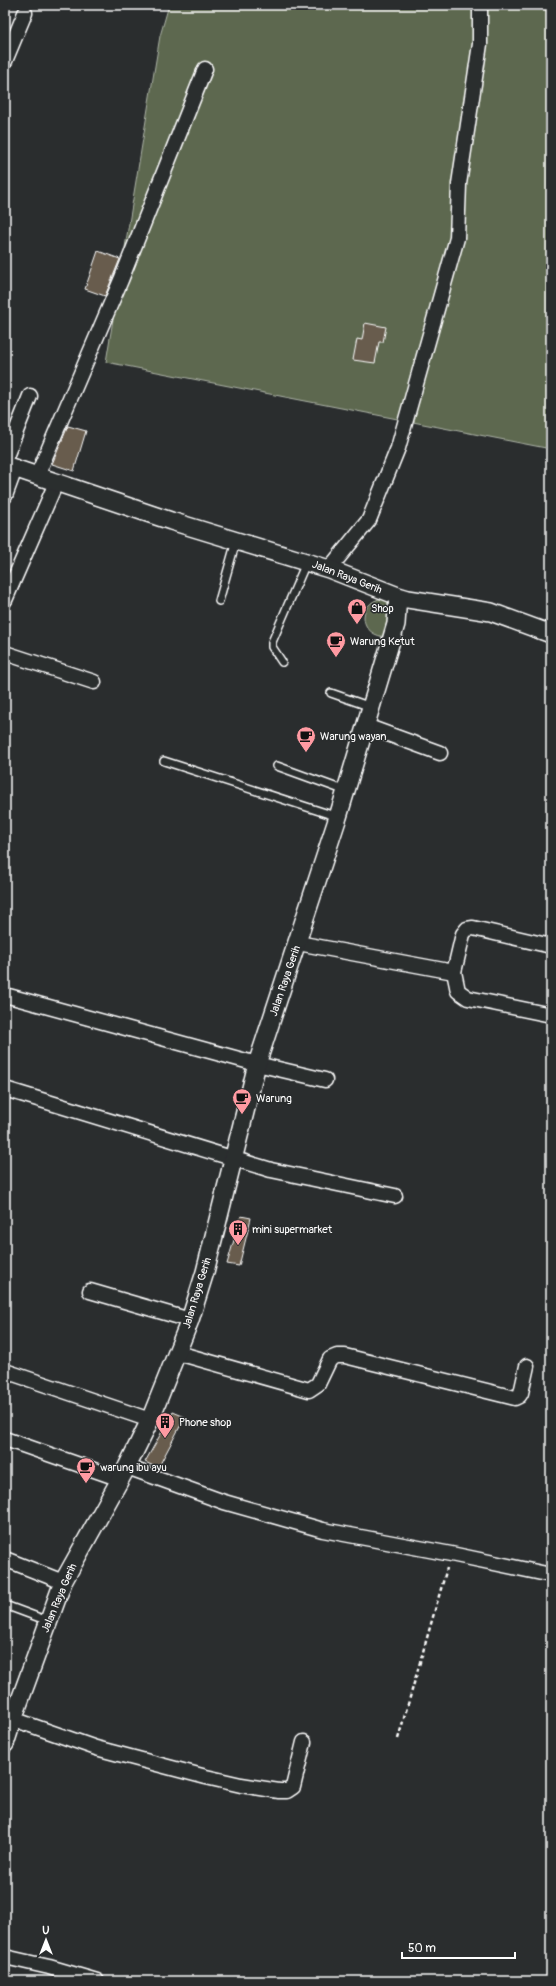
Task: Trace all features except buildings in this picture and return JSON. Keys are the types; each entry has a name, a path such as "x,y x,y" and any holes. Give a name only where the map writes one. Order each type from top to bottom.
{"street":[{"path":"329,569 369,520 398,448 457,238 459,184 480,44 480,5"},
{"path":"5,61 25,13"},
{"path":"37,476 121,280 205,69"},
{"path":"5,496 8,464 30,396"},
{"name":"Jalan Raya Gerih","path":"8,464 56,483 236,541 329,569 398,596 396,624 366,726 298,943 257,1064 232,1159 205,1272 190,1320 150,1420 123,1473 63,1582 8,1732"},
{"path":"5,600 56,483"},
{"path":"398,596 408,600 491,612 551,634"},
{"path":"5,653 94,682"},
{"path":"366,726 440,752"},
{"path":"551,946 473,928 466,928 463,934 454,972 458,991 464,997 551,1015"},
{"path":"298,943 454,972"},
{"path":"5,995 257,1064 325,1080"},
{"path":"5,1089 271,1170 395,1196"},
{"path":"90,1291 190,1320"},
{"path":"178,1353 309,1390 318,1384 330,1359 337,1356 345,1356 515,1398 521,1393 527,1366"},
{"path":"5,1371 150,1420"},
{"path":"5,1439 323,1530 451,1554 551,1575"},
{"path":"5,1559 63,1582"},
{"path":"8,1732 96,1748 146,1762 241,1785 279,1791 287,1791 293,1787 304,1742"},
{"path":"5,1957 49,1967 97,1981"}],"lane":[{"path":"218,602 236,541"},
{"path":"282,662 272,647 272,642 306,562"},
{"path":"331,693 371,707"},
{"path":"164,761 338,817"},
{"path":"277,766 346,791"},
{"path":"5,1605 48,1621"}],"path":[{"path":"398,1739 451,1554"}],"green space":[{"path":"169,5 551,5 551,449 106,362 160,36"},
{"path":"383,598 390,599 388,637 378,636 371,632 366,626 364,619 368,606 374,601"}],"place":[{"name":"Shop","path":"357,625"},
{"name":"Warung Ketut","path":"336,658"},
{"name":"Warung wayan","path":"306,753"},
{"name":"Warung","path":"242,1115"},
{"name":"mini supermarket","path":"238,1246"},
{"name":"Phone shop","path":"165,1439"},
{"name":"warung ibu ayu","path":"86,1484"}]}
